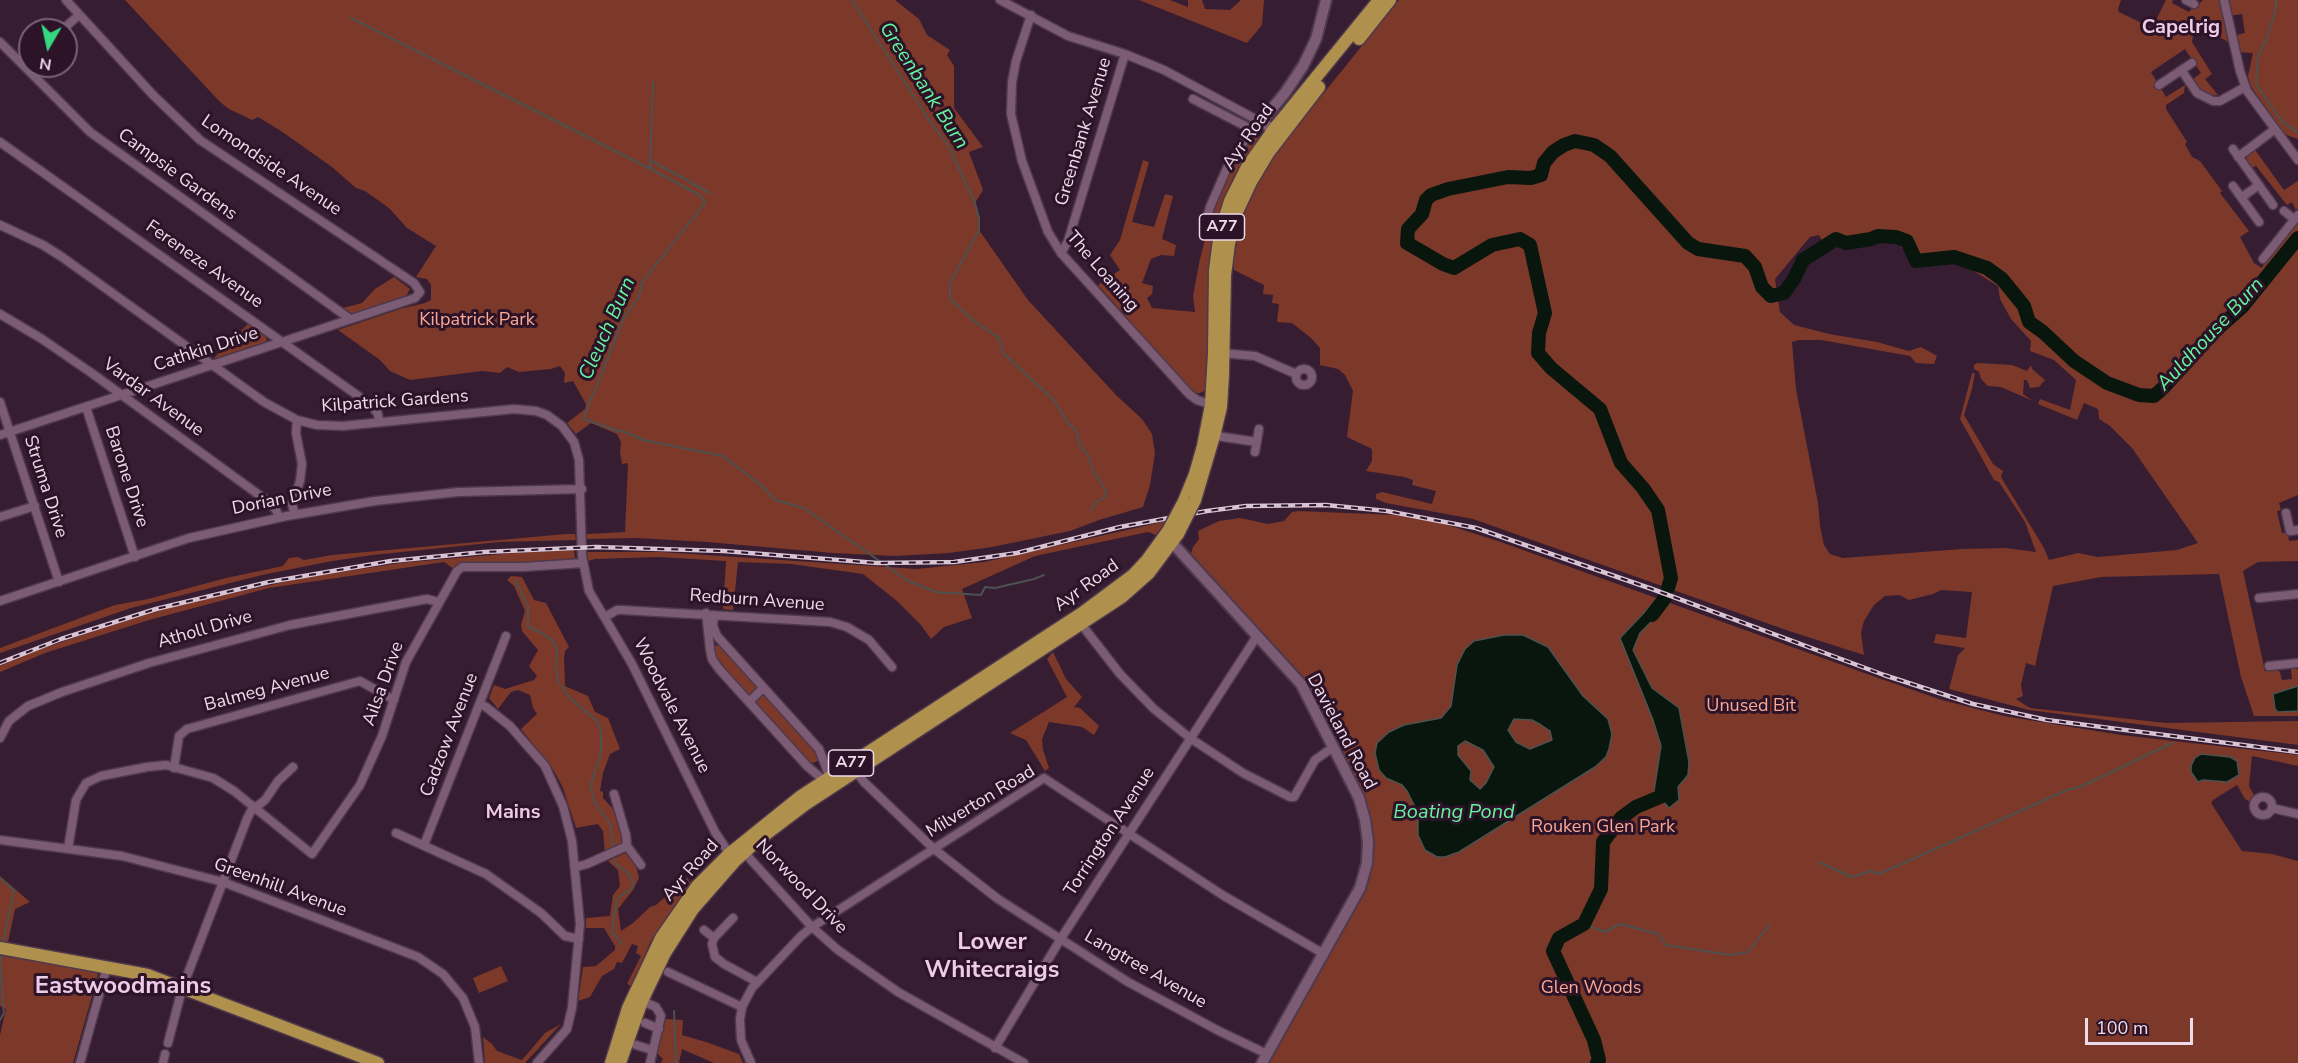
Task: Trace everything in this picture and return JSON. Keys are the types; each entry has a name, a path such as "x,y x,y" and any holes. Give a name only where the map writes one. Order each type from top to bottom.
{"main road":[{"name":"Ayr Road","path":"611,1063 628,1008 653,952 672,920 697,886 737,853 781,810 853,767 1079,621 1118,593 1171,536 1190,501 1196,474 1210,435 1216,406 1219,353 1215,270 1220,232 1238,183 1378,6 1390,0"},
{"name":"Ayr Road","path":"620,1063 642,1001 664,952 705,893 737,853"},
{"path":"0,948 148,975 378,1063"}],"street":[{"name":"Lomondside Avenue","path":"66,0 153,95 200,140 414,283 420,292"},
{"path":"1000,0 1068,36 1164,69 1257,126"},
{"path":"1205,226 1210,207 1227,168 1303,66 1316,39 1326,0"},
{"path":"2224,0 2245,87 2298,160"},
{"path":"76,18 79,15"},
{"name":"The Loaning","path":"1031,15 1016,61 1012,82 1011,114 1017,144 1053,242 1192,398 1216,406"},
{"name":"Campsie Gardens","path":"0,42 18,56"},
{"name":"Greenbank Avenue","path":"1061,253 1068,241 1125,54"},
{"path":"2159,85 2192,63"},
{"path":"2182,71 2191,92 2205,99 2220,101 2245,87"},
{"name":"Campsie Gardens","path":"40,78 77,121 103,143 350,319"},
{"path":"1193,99 1277,132"},
{"path":"2273,205 2236,153 2275,129"},
{"name":"Fereneze Avenue","path":"0,142 371,405 378,414 379,422"},
{"path":"2242,197 2259,185"},
{"path":"2233,186 2259,222"},
{"path":"2263,259 2296,217 2284,211"},
{"name":"Kilpatrick Gardens","path":"0,225 43,245 62,257 264,402 297,420 329,426 514,409 536,411 555,420 569,434 579,460 582,489 583,563"},
{"name":"Cathkin Drive","path":"0,435 416,298 420,292"},
{"name":"Vardar Avenue","path":"0,314 42,339 266,500 276,510 279,517"},
{"path":"1219,353 1255,356 1296,374"},
{"name":"Struma Drive","path":"0,402 59,582"},
{"name":"Barone Drive","path":"86,407 135,557"},
{"path":"295,514 292,504 300,481 302,464 296,433 297,420"},
{"path":"1255,452 1259,429"},
{"path":"1210,435 1257,442"},
{"name":"Dorian Drive","path":"0,601 189,538 279,517 375,501 439,494 582,489"},
{"path":"0,517 35,506"},
{"path":"2286,513 2290,531 2298,530"},
{"name":"Davieland Road","path":"1171,536 1300,684 1359,798 1368,842 1368,863 1360,888 1265,1059"},
{"name":"Ailsa Drive","path":"256,808 308,853 313,853 360,785 382,736 406,662 453,577 462,567 524,567 583,563"},
{"name":"Woodvale Avenue","path":"583,563 589,591 632,664 715,832 737,853"},
{"path":"2259,598 2298,594"},
{"path":"2273,597 2273,608"},
{"name":"Atholl Drive","path":"0,738 9,720 28,706 62,692 158,660 290,625 427,599 439,602"},
{"name":"Redburn Avenue","path":"605,617 617,610 622,610 805,619 840,624 855,630 869,640 892,667"},
{"path":"710,614 717,636 819,749 829,782"},
{"path":"710,614 712,659 719,669 829,782"},
{"path":"1079,621 1120,674 1154,709 1190,738 1243,773 1290,797 1294,797 1315,760 1332,748"},
{"name":"Cadzow Avenue","path":"424,845 506,636"},
{"name":"Torrington Avenue","path":"995,1048 1060,940 1257,636"},
{"path":"2269,666 2298,663"},
{"path":"2285,664 2286,675"},
{"name":"Balmeg Avenue","path":"174,768 179,736 187,729 360,681 394,700"},
{"path":"749,702 763,688"},
{"path":"480,704 486,706 510,726 545,766 568,821 576,867 579,939 569,1025 537,1063"},
{"path":"68,849 76,800 86,783 101,776 147,766 166,765 213,778 256,808"},
{"path":"168,1043 182,989 247,819 293,767"},
{"name":"Langtree Avenue","path":"853,767 934,849 989,893 1137,987 1265,1059"},
{"name":"Milverton Road","path":"751,1063 741,1040 742,1007 757,982 812,927 1044,778 1224,896 1324,954"},
{"path":"614,794 627,846 640,865"},
{"path":"2272,808 2298,814"},
{"path":"396,833 470,866 502,884 541,913 565,936 579,939"},
{"name":"Greenhill Avenue","path":"0,840 122,856 223,882 405,952 436,968 458,990 475,1027 479,1063"},
{"path":"576,867 627,846"},
{"name":"Norwood Drive","path":"737,853 838,950 877,978 1024,1063"},
{"path":"733,918 714,938 712,944 715,957 757,982"},
{"path":"704,930 714,938"},
{"path":"80,1063 107,967"},
{"path":"668,972 742,1007"},
{"path":"723,1008 727,1000"},
{"path":"628,1008 642,1001 656,1007 659,1011 661,1016 659,1029 650,1063"},
{"path":"645,1023 659,1029"},
{"path":"636,1045 652,1050"}],"green space":[{"name":"Kilpatrick Park","path":"125,0 895,0 919,19 927,35 950,50 947,55 954,66 954,108 983,147 969,152 983,190 975,203 979,230 1028,300 1116,395 1142,419 1152,434 1155,453 1150,485 1143,507 1070,531 949,553 895,556 637,538 586,539 587,534 625,532 628,463 622,464 621,442 617,434 591,423 576,434 567,423 585,409 586,404 573,381 564,383 565,373 560,366 519,372 507,367 500,373 482,371 410,380 390,371 380,360 338,330 431,300 431,285 427,279 416,277 436,246 407,228 389,208 365,191 356,188 332,167 281,131 258,117 252,120 220,102"},
{"path":"1139,0 1170,0 1188,7 1188,0 1202,0 1205,9 1230,10 1241,0 1264,0 1262,25 1247,43"},
{"path":"1399,0 2121,0 2119,12 2152,28 2166,0 2173,0 2172,3 2189,12 2203,0 2219,0 2228,42 2221,38 2218,27 2212,27 2211,22 2206,23 2193,35 2192,42 2212,74 2205,79 2218,95 2202,91 2193,79 2201,73 2185,49 2151,72 2166,97 2185,85 2184,93 2166,105 2166,109 2187,142 2185,144 2192,157 2200,161 2222,191 2220,193 2249,231 2240,237 2254,263 2262,268 2269,255 2298,222 2298,495 2279,503 2281,510 2277,511 2282,533 2288,533 2289,541 2298,540 2298,561 2258,562 2243,571 2265,671 2276,669 2280,672 2282,680 2292,679 2291,669 2298,670 2298,716 2254,716 2241,677 2219,574 2101,577 2053,586 2035,666 2026,663 2021,685 2023,696 2016,699 2030,708 2166,723 2298,721 2298,745 2029,710 1949,689 1958,655 1965,648 1934,643 1936,634 1966,638 1972,592 1941,590 1909,600 1899,595 1885,596 1874,605 1864,621 1861,633 1864,655 1789,631 1473,519 1386,503 1376,499 1376,494 1382,492 1432,504 1436,491 1412,485 1413,480 1404,477 1366,471 1372,461 1372,449 1347,437 1353,391 1345,375 1338,369 1320,365 1320,348 1311,338 1292,323 1277,322 1279,304 1272,303 1273,295 1263,294 1264,285 1234,270 1233,264 1241,221 1253,190 1272,157","holes":["1891,231 1911,261 1942,260 1972,270 1998,286 2000,299 2011,319 2031,341 2030,351 2054,360 2076,380 2070,410 2040,399 2038,404 2077,420 2084,403 2098,409 2099,419 2110,426 2132,448 2198,543 2177,550 2098,557 2078,553 2049,560 2001,477 2003,471 1993,464 1964,415 1975,373 1972,373 1960,419 1994,480 1999,482 2025,522 2036,552 2006,548 1843,558 1830,554 1824,545 1820,526 1818,503 1796,389 1792,342 1821,340 1910,356 1916,363 1934,364 1937,356 1921,347 1909,351 1794,325 1780,312 1775,279 1810,237 1819,235 1826,247 1849,246"]},
{"path":"2225,0 2298,0 2298,139 2284,134 2250,85 2248,76 2253,53 2236,52 2233,36 2245,33 2242,14 2228,16"},
{"path":"1259,127 1259,138 1234,176 1212,242 1208,383 1206,390 1196,393 1098,285 1120,270 1110,255 1120,240 1143,160 1149,162 1132,222 1154,227 1165,194 1173,196 1162,239 1176,245 1174,256 1161,255 1151,259 1142,283 1153,286 1152,294 1147,298 1152,308 1195,312 1193,296 1200,259 1220,189 1236,158"},
{"path":"2255,150 2284,190 2298,181 2298,208 2296,210 2292,202 2287,205 2256,166 2252,168 2247,161 2247,157"},
{"path":"394,277 410,289 405,298 353,314 343,308 362,303 375,289"},
{"path":"248,324 263,334 267,339 266,342 213,359"},
{"path":"1977,363 2012,365 2027,371 2031,365 2032,369 2045,380 2039,387 2030,388 2027,380 2024,380 2023,394 2033,401 2001,387 1988,386 1981,379 1979,372 1974,369"},
{"name":"Rouken Glen Park","path":"1292,512 1395,515 1438,522 1498,541 1942,700 2004,716 2121,735 2298,755 2298,766 2252,756 2249,786 2254,795 2250,802 2245,799 2237,785 2211,803 2242,851 2272,854 2298,861 2298,1063 1263,1063 1360,888 1365,820 1301,684 1189,560 1193,547 1199,539 1198,531 1219,521 1240,518 1268,524 1284,521"},
{"path":"1167,521 1156,535 1148,532 1035,556 962,589 972,618 944,627 931,639 921,625 897,601 863,574 791,564 738,562 733,610 723,609 726,561 658,557 588,561 587,552 661,552 917,569 984,562"},
{"path":"575,534 576,540 499,542 373,555 262,575 131,608 0,653 0,648 115,605 283,566 289,558 298,557 304,560 332,555"},
{"path":"574,550 575,558 572,561 455,570 444,562 269,588 149,620 45,653 0,672 0,666 23,655 112,625 181,604 303,578 399,563"},
{"path":"511,576 522,577 534,600 546,603 569,647 565,651 564,659 565,686 588,696 595,712 608,718 620,749 610,754 603,773 600,791 603,792 603,798 613,809 625,844 605,853 603,831 598,824 576,828 563,788 554,771 521,729 537,714 530,695 518,690 511,692 498,709 489,698 494,685 505,689 534,680 537,676 529,666 538,650 522,631 521,625 525,611 514,586 507,580"},
{"path":"716,645 721,646 759,687 749,696 718,662 714,649"},
{"path":"1053,652 1066,679 1082,697 1074,707 1080,708 1099,726 1094,735 1082,727 1049,722 1042,739 1049,768 1045,771 1026,740 1010,733 1067,697 1047,659"},
{"path":"764,693 820,756 818,761 812,763 806,761 754,703"},
{"path":"625,853 635,862 639,878 618,909 621,931 687,878 692,885 650,943 631,986 627,984 641,956 636,953 638,946 632,944 622,963 617,962 614,969 602,976 590,997 578,1001 583,967 596,966 615,950 604,928 586,928 586,918 610,916 613,895 620,886 618,870 608,861"},
{"path":"0,876 30,902 15,909 8,942 0,941"},
{"path":"0,955 97,972 73,1063 0,1063 0,1035 6,1009 0,1006"},
{"path":"501,966 508,981 479,993 473,978"},
{"path":"666,1019 683,1020 682,1035 739,1054 743,1063 714,1063 682,1049 679,1063 661,1063 663,1059 657,1053"},
{"path":"561,1024 525,1063 485,1063 483,1037 497,1051 522,1060 545,1033"}],"water":[{"path":"1658,598 1670,603 1640,633 1633,650 1652,688 1679,708 1689,762 1688,775 1678,787 1679,800 1669,808 1654,791 1661,746 1620,638"},
{"name":"Boating Pond","path":"1504,635 1523,635 1548,647 1583,696 1608,719 1612,734 1606,757 1595,767 1459,852 1437,857 1425,850 1418,835 1418,813 1407,791 1402,785 1386,778 1379,770 1375,753 1377,743 1389,732 1404,725 1441,718 1451,706 1457,665 1465,649 1474,641","holes":["1514,719 1532,720 1550,731 1552,740 1530,749 1516,742 1508,730","1465,741 1483,750 1494,767 1486,783 1480,789 1470,780 1471,771 1458,755 1458,746"]},
{"path":"2298,686 2298,711 2278,712 2275,709 2273,694"},
{"path":"2201,754 2230,757 2237,761 2239,775 2227,782 2203,780 2198,782 2191,772 2191,766 2195,758"}],"waterway":[{"name":"Greenbank Burn","path":"852,0 931,123 948,145 975,203 979,230 950,283 950,299 974,321 999,338 1003,353 1054,400 1067,422 1076,430 1080,446 1088,455 1093,470 1106,491 1105,497 1096,502 1091,510"},
{"path":"2276,0 2276,9 2258,57 2256,84 2281,120 2298,133"},
{"path":"351,18 651,169"},
{"name":"Greenbank Burn","path":"653,82 650,166 653,170 701,196 705,203 642,282 639,297 623,319 584,419 643,440 723,456 763,487 775,500 804,508 908,581 936,592 981,595 985,587 995,588 1044,575"},
{"name":"Auldhouse Burn","path":"1668,588 1671,578 1658,510 1643,488 1621,463 1600,409 1551,368 1538,353 1539,333 1545,313 1530,245 1520,239 1492,245 1454,268 1443,264 1407,243 1408,229 1422,214 1426,200 1431,195 1448,189 1508,177 1531,178 1541,175 1544,163 1553,152 1564,145 1575,141 1594,145 1610,156 1688,243 1698,249 1745,256 1755,267 1762,287 1771,296 1784,293 1803,260 1836,239 1846,243 1878,236 1896,237 1907,241 1916,261 1954,257 1987,268 2002,279 2024,306 2029,322 2074,361 2107,383 2139,395 2154,396 2215,331 2242,307 2298,238"},
{"path":"650,160 710,193"},
{"path":"515,580 528,606 528,627 554,642 557,652 558,682 570,698 597,721 601,731 601,753 591,784 595,804 611,827 613,849"},
{"name":"Auldhouse Burn","path":"1652,615 1665,598"},
{"path":"1819,862 1852,877 1871,871 1879,874 2067,790 2080,787 2172,743"},
{"path":"1597,1063 1599,1060 1594,1040 1553,951 1559,938 1584,924 1601,889 1603,842 1621,818 1636,807 1669,793 1670,786"},
{"path":"613,855 615,863 629,874 634,883 632,888 618,898 616,904 612,932 622,944"},
{"path":"0,878 14,890 3,943"},
{"path":"1584,924 1605,932 1620,924 1658,934 1666,945 1730,955 1748,952 1770,924"},
{"path":"0,1020 4,1013 0,964 2,951"},
{"path":"674,1011 676,1063"}],"railway":[{"path":"0,663 61,639 156,609 269,582 391,561 484,552 596,547 724,551 877,563 954,562 1017,553 1120,527 1207,511 1246,506 1326,505 1387,511 1476,528 1652,589 1884,675 1973,704 2047,720 2298,752"}],"district":[{"name":"Capelrig","path":"2181,28"},
{"name":"Mains","path":"513,813"},
{"name":"Lower Whitecraigs","path":"992,957"},
{"name":"Eastwoodmains","path":"123,987"}],"water label":[{"name":"Cleuch Burn","path":"608,329"}],"park label":[{"name":"Unused Bit","path":"1751,707"},
{"name":"Glen Woods","path":"1591,989"}]}
